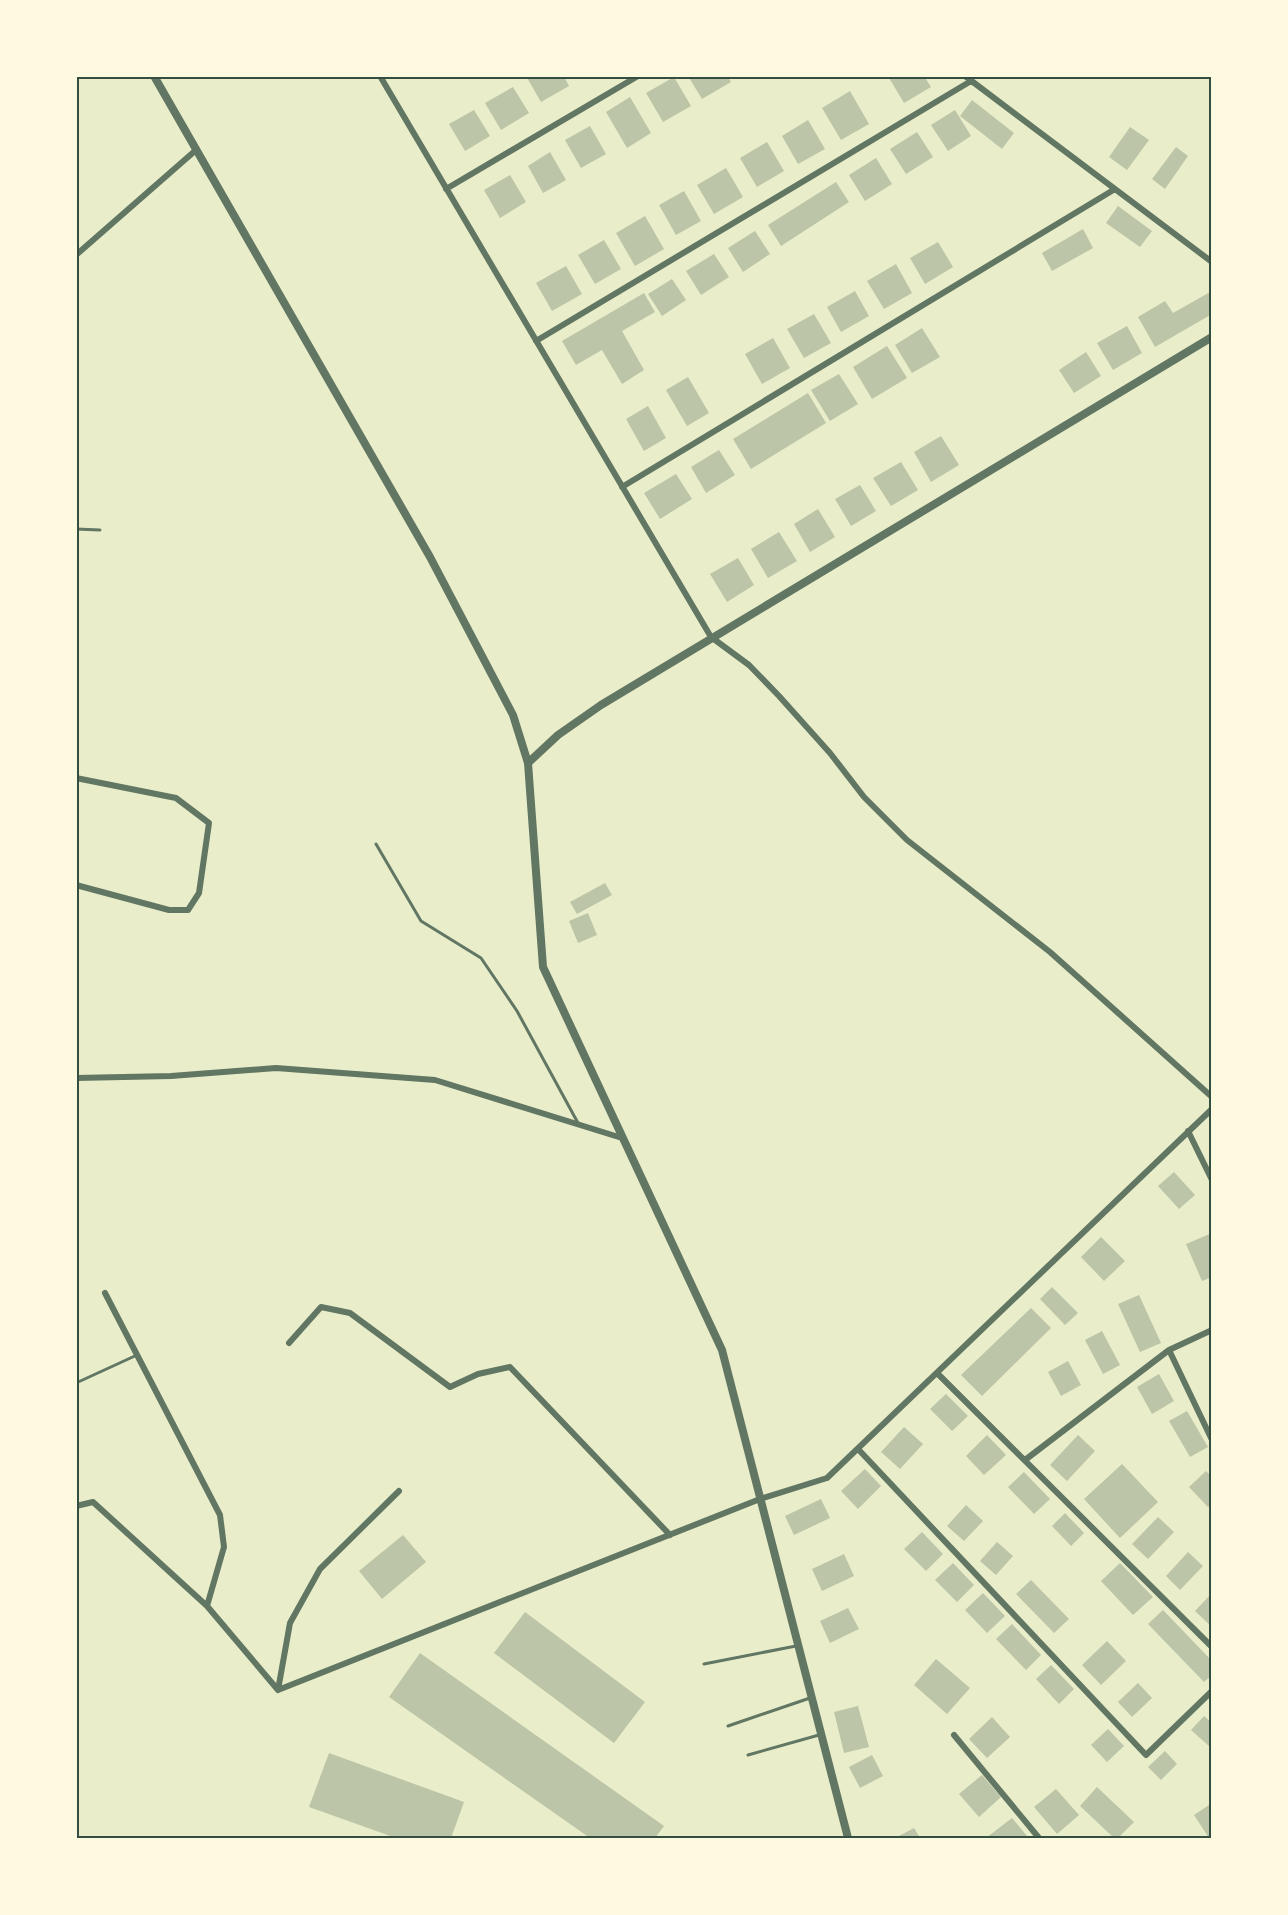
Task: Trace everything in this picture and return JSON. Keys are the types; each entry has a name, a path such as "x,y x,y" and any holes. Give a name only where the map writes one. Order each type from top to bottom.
{"street":[{"path":"154,76 430,557 513,716 528,763 543,967 722,1350 848,1839"},
{"path":"380,76 711,637 749,665 779,696 831,753 864,797 907,840 1050,952 1212,1096"},
{"path":"446,189 638,76"},
{"path":"536,341 968,79 1212,262"},
{"path":"76,255 196,150"},
{"path":"622,487 1115,189"},
{"path":"528,763 558,735 592,711 711,637 1212,337"},
{"path":"76,778 176,798 209,823 200,893 188,910 169,910 76,885"},
{"path":"78,1077 171,1076 276,1068 435,1080 622,1138"},
{"path":"278,1690 760,1499 827,1478 1212,1108"},
{"path":"1188,1131 1212,1180"},
{"path":"105,1293 220,1515 224,1547 207,1606"},
{"path":"289,1342 321,1306 350,1313 450,1387 478,1374 510,1367 670,1535"},
{"path":"1024,1460 1170,1350 1212,1330"},
{"path":"1170,1350 1212,1440"},
{"path":"937,1372 1212,1647"},
{"path":"858,1449 1146,1755 1212,1691"},
{"path":"278,1690 290,1623 320,1569 399,1491"},
{"path":"76,1506 93,1502 207,1606 278,1690"},
{"path":"954,1735 1039,1839"}],"lane":[{"path":"76,529 100,530"},
{"path":"376,844 421,921 481,958 517,1011 578,1124"},
{"path":"76,1383 137,1355"},
{"path":"704,1664 798,1646"},
{"path":"728,1726 811,1697"},
{"path":"748,1755 821,1735"}],"building":[{"path":"526,76 564,76 569,86 541,102"},
{"path":"688,76 727,76 731,82 702,99"},
{"path":"888,76 924,76 931,87 904,103"},
{"path":"674,77 691,106 663,122 646,93"},
{"path":"513,87 529,113 501,130 485,103"},
{"path":"850,91 869,124 841,140 822,108"},
{"path":"630,97 651,133 627,148 606,112"},
{"path":"972,100 1014,133 1002,149 960,116"},
{"path":"474,110 490,136 465,151 449,124"},
{"path":"955,110 971,136 948,151 931,125"},
{"path":"808,120 825,149 798,164 782,136"},
{"path":"590,126 606,154 581,168 565,140"},
{"path":"1130,127 1149,140 1127,170 1109,157"},
{"path":"917,132 933,157 906,174 890,149"},
{"path":"767,142 784,171 757,187 740,158"},
{"path":"1176,147 1188,156 1165,189 1152,179"},
{"path":"550,152 566,180 543,193 528,166"},
{"path":"876,158 892,184 865,201 849,175"},
{"path":"726,168 743,197 714,214 697,185"},
{"path":"510,175 526,202 500,218 484,190"},
{"path":"836,182 849,202 781,246 768,225"},
{"path":"684,191 701,221 676,235 659,205"},
{"path":"1118,206 1152,231 1140,247 1106,223"},
{"path":"645,216 664,249 635,266 616,233"},
{"path":"1083,229 1093,248 1052,271 1042,253"},
{"path":"755,231 770,254 743,272 728,248"},
{"path":"604,240 621,269 595,284 578,255"},
{"path":"938,242 953,267 925,284 910,258"},
{"path":"714,254 729,277 701,295 686,271"},
{"path":"896,264 912,293 884,309 867,281"},
{"path":"566,266 582,294 552,311 536,283"},
{"path":"672,279 686,300 662,316 648,294"},
{"path":"855,291 869,316 841,332 827,307"},
{"path":"1212,291 1212,314 1155,347 1138,317 1165,301 1173,313"},
{"path":"644,293 655,312 622,331 644,370 622,384 602,350 576,365 562,341"},
{"path":"814,314 831,343 804,358 787,329"},
{"path":"1127,326 1142,353 1113,370 1097,343"},
{"path":"922,328 940,357 912,373 895,345"},
{"path":"773,338 790,368 762,384 745,354"},
{"path":"887,346 907,378 872,399 853,367"},
{"path":"1086,352 1101,376 1074,393 1059,370"},
{"path":"839,374 858,404 830,421 811,390"},
{"path":"688,377 709,413 687,426 666,390"},
{"path":"808,393 826,423 751,469 733,439"},
{"path":"648,406 666,438 644,451 626,419"},
{"path":"941,436 959,465 931,482 914,452"},
{"path":"719,450 735,475 706,493 691,467"},
{"path":"901,462 918,490 891,506 873,478"},
{"path":"676,474 692,499 660,519 644,493"},
{"path":"860,485 876,511 851,526 835,499"},
{"path":"818,509 835,537 810,552 794,524"},
{"path":"779,532 797,561 768,578 751,549"},
{"path":"738,558 754,585 727,602 710,574"},
{"path":"605,883 612,895 577,914 570,902"},
{"path":"588,913 597,935 578,943 569,921"},
{"path":"1174,1172 1195,1195 1179,1209 1158,1186"},
{"path":"1212,1233 1212,1277 1202,1281 1186,1244"},
{"path":"1101,1237 1125,1261 1104,1281 1081,1257"},
{"path":"1052,1287 1078,1313 1065,1325 1040,1299"},
{"path":"1139,1295 1161,1343 1140,1352 1118,1304"},
{"path":"1031,1308 1051,1328 982,1396 961,1375"},
{"path":"1102,1331 1120,1365 1103,1374 1085,1340"},
{"path":"1068,1361 1081,1385 1061,1396 1048,1372"},
{"path":"1159,1374 1174,1401 1152,1414 1137,1387"},
{"path":"946,1394 968,1416 952,1431 930,1409"},
{"path":"1187,1411 1208,1447 1190,1457 1169,1421"},
{"path":"904,1427 923,1444 900,1469 881,1452"},
{"path":"987,1435 1006,1455 984,1475 966,1456"},
{"path":"1078,1435 1095,1451 1067,1481 1050,1465"},
{"path":"1122,1464 1158,1502 1120,1538 1084,1499"},
{"path":"865,1469 881,1486 858,1509 841,1491"},
{"path":"1206,1471 1212,1477 1212,1504 1208,1507 1189,1487"},
{"path":"1024,1472 1050,1499 1034,1514 1008,1487"},
{"path":"821,1499 830,1518 794,1535 785,1516"},
{"path":"966,1505 983,1521 964,1541 947,1526"},
{"path":"1065,1513 1084,1533 1071,1546 1052,1526"},
{"path":"1158,1517 1174,1532 1148,1559 1132,1544"},
{"path":"922,1532 943,1554 926,1571 904,1549"},
{"path":"403,1535 426,1562 382,1599 359,1571"},
{"path":"997,1542 1013,1556 996,1575 980,1561"},
{"path":"1188,1552 1203,1566 1180,1590 1166,1576"},
{"path":"844,1554 854,1576 822,1591 812,1569"},
{"path":"953,1563 974,1585 957,1602 935,1580"},
{"path":"1120,1563 1153,1597 1133,1615 1101,1581"},
{"path":"1031,1580 1069,1619 1054,1633 1016,1594"},
{"path":"983,1593 1005,1616 987,1633 965,1610"},
{"path":"1212,1593 1212,1627 1195,1611"},
{"path":"848,1608 859,1629 830,1643 820,1621"},
{"path":"1163,1610 1212,1661 1212,1675 1204,1682 1148,1624"},
{"path":"525,1612 645,1702 614,1743 494,1653"},
{"path":"1012,1624 1041,1655 1026,1670 996,1639"},
{"path":"1107,1641 1126,1661 1101,1685 1082,1665"},
{"path":"420,1653 664,1826 655,1838 590,1838 389,1697"},
{"path":"936,1659 970,1688 947,1714 914,1685"},
{"path":"1051,1665 1074,1689 1059,1704 1036,1679"},
{"path":"1138,1683 1152,1698 1132,1717 1118,1702"},
{"path":"858,1706 869,1747 844,1753 834,1712"},
{"path":"1204,1716 1212,1723 1210,1747 1191,1730"},
{"path":"992,1717 1010,1737 987,1758 969,1739"},
{"path":"1108,1729 1124,1746 1107,1762 1091,1745"},
{"path":"1165,1751 1177,1764 1161,1780 1148,1767"},
{"path":"329,1753 464,1802 451,1838 396,1838 309,1807"},
{"path":"872,1755 883,1776 860,1788 849,1767"},
{"path":"982,1775 1001,1797 979,1817 959,1794"},
{"path":"1097,1787 1134,1822 1118,1838 1114,1838 1080,1806"},
{"path":"1056,1789 1079,1815 1057,1834 1034,1807"},
{"path":"1212,1803 1212,1838 1209,1838 1194,1815"},
{"path":"1012,1818 1027,1836 1023,1838 986,1838"},
{"path":"914,1828 920,1838 895,1838"}]}
